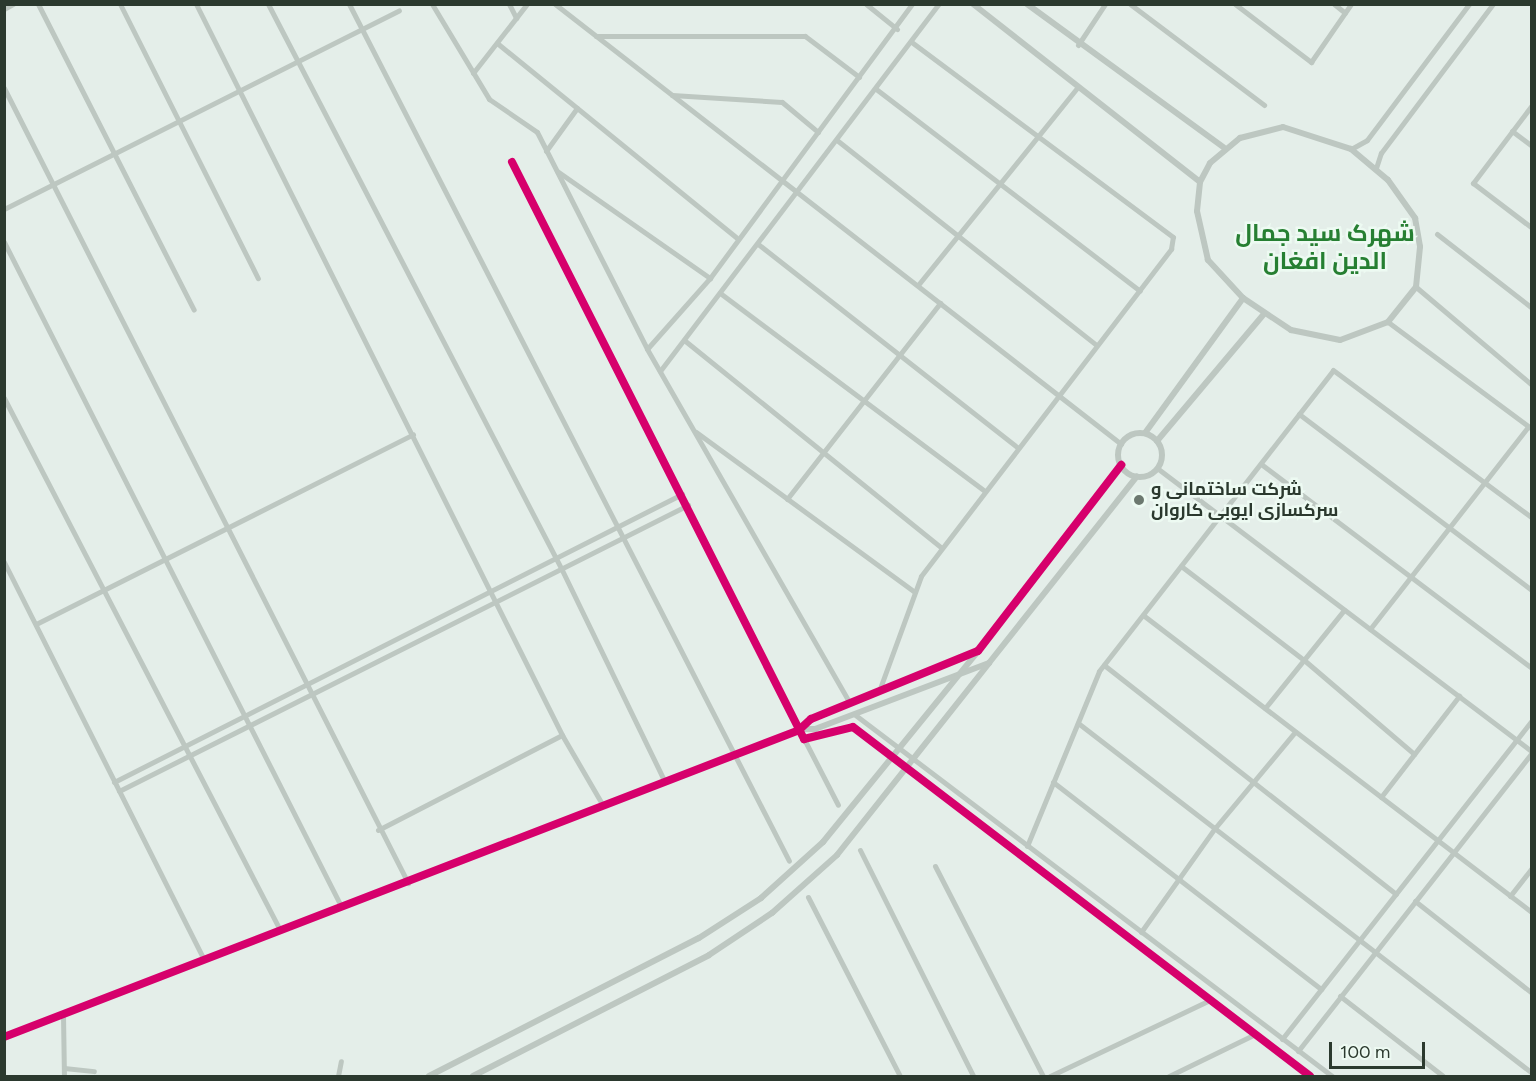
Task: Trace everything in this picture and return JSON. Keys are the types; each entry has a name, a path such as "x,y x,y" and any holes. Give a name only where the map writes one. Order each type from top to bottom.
{"street":[{"path":"4,9 13,4"},
{"path":"38,4 194,310"},
{"path":"120,4 258,278"},
{"path":"196,4 413,434 500,600 562,735 602,802"},
{"path":"268,4 556,558 664,780"},
{"path":"349,4 618,526 732,756 789,861"},
{"path":"432,4 489,99 537,132 647,349 850,703"},
{"path":"509,4 516,18"},
{"path":"473,73 527,4"},
{"path":"555,4 1121,444"},
{"path":"866,4 897,28"},
{"path":"647,349 710,278 736,237 897,28 912,4"},
{"path":"660,371 799,194 939,4"},
{"path":"973,4 1200,182"},
{"path":"1027,4 1078,45 1223,147"},
{"path":"1078,45 1106,4"},
{"path":"1130,4 1264,105"},
{"path":"1235,4 1311,62 1351,4"},
{"path":"1334,4 1345,13"},
{"path":"1351,149 1367,140 1469,4"},
{"path":"1376,168 1381,153 1493,4"},
{"path":"4,210 399,10"},
{"path":"595,36 805,36 859,77"},
{"path":"879,692 915,592 942,548 1096,345 1140,291 1171,249 1173,237 1035,137 911,42"},
{"path":"497,43 736,237"},
{"path":"918,285 1035,137 1078,87"},
{"path":"4,88 226,531 309,683 378,830 408,883"},
{"path":"876,89 997,187 1140,291"},
{"path":"671,95 782,102 818,132"},
{"path":"1532,105 1473,183 1532,228"},
{"path":"546,151 577,108"},
{"path":"1282,127 1351,149 1376,168 1414,218 1420,247 1416,287 1388,322 1340,340 1320,339 1263,315 1243,298 1208,260 1198,236 1200,182 1223,147 1282,127"},
{"path":"1512,131 1532,146"},
{"path":"838,141 1096,345"},
{"path":"512,162 688,505 837,805"},
{"path":"556,170 710,278"},
{"path":"1437,234 1532,308"},
{"path":"4,242 341,906"},
{"path":"758,244 1018,448"},
{"path":"1416,287 1532,385"},
{"path":"720,293 985,491"},
{"path":"1145,433 1243,298"},
{"path":"787,499 940,303"},
{"path":"1157,441 1263,315"},
{"path":"1370,628 1530,428 1388,322"},
{"path":"684,340 942,548"},
{"path":"1027,846 1077,723 1104,664 1333,370 1532,518"},
{"path":"4,398 279,928"},
{"path":"1299,414 1447,530 1532,590"},
{"path":"694,431 915,592"},
{"path":"429,1077 699,938 761,898 823,842 960,674 1121,465 1121,444 1131,435 1145,433 1157,441 1162,455 1157,468 1137,476 989,663 915,761 837,855 772,913 709,955 472,1077"},
{"path":"36,624 163,559 226,531 413,434"},
{"path":"1261,464 1532,668"},
{"path":"1121,465 1137,476"},
{"path":"1157,468 1532,752 1298,1051"},
{"path":"114,782 682,494"},
{"path":"119,791 688,505"},
{"path":"4,562 204,959"},
{"path":"1181,567 1304,660 1414,754"},
{"path":"1265,708 1344,609"},
{"path":"1143,615 1532,912"},
{"path":"4,1037 279,928 408,883 602,802 732,756 799,729 850,703 978,651"},
{"path":"799,729 854,714 989,663"},
{"path":"1104,664 1395,894"},
{"path":"1381,797 1459,696"},
{"path":"854,714 1332,1077"},
{"path":"1282,1039 1532,720"},
{"path":"1077,723 1361,938 1375,952 1532,1073"},
{"path":"804,739 817,740 853,727 1310,1077"},
{"path":"1141,932 1180,881 1215,828 1295,732"},
{"path":"378,830 562,735"},
{"path":"1053,782 1321,989"},
{"path":"860,850 973,1077"},
{"path":"935,866 1042,1077"},
{"path":"1510,896 1532,868"},
{"path":"808,897 900,1077"},
{"path":"1415,902 1532,993"},
{"path":"1340,996 1443,1077"},
{"path":"1050,1077 1210,1000"},
{"path":"63,1015 64,1077"},
{"path":"1169,1077 1255,1034"},
{"path":"338,1077 341,1061"},
{"path":"64,1068 94,1071"}],"cycle path":[{"path":"512,162 804,739 853,727 1310,1076"},
{"path":"4,1037 799,730 811,719 978,651 1121,465"}],"place":[{"name":"شرکت ساختمانی و سرکسازی ایوبی کاروان","path":"1139,500"}],"district":[{"name":"شهرک سید جمال الدین افغان","path":"1325,247"}]}
